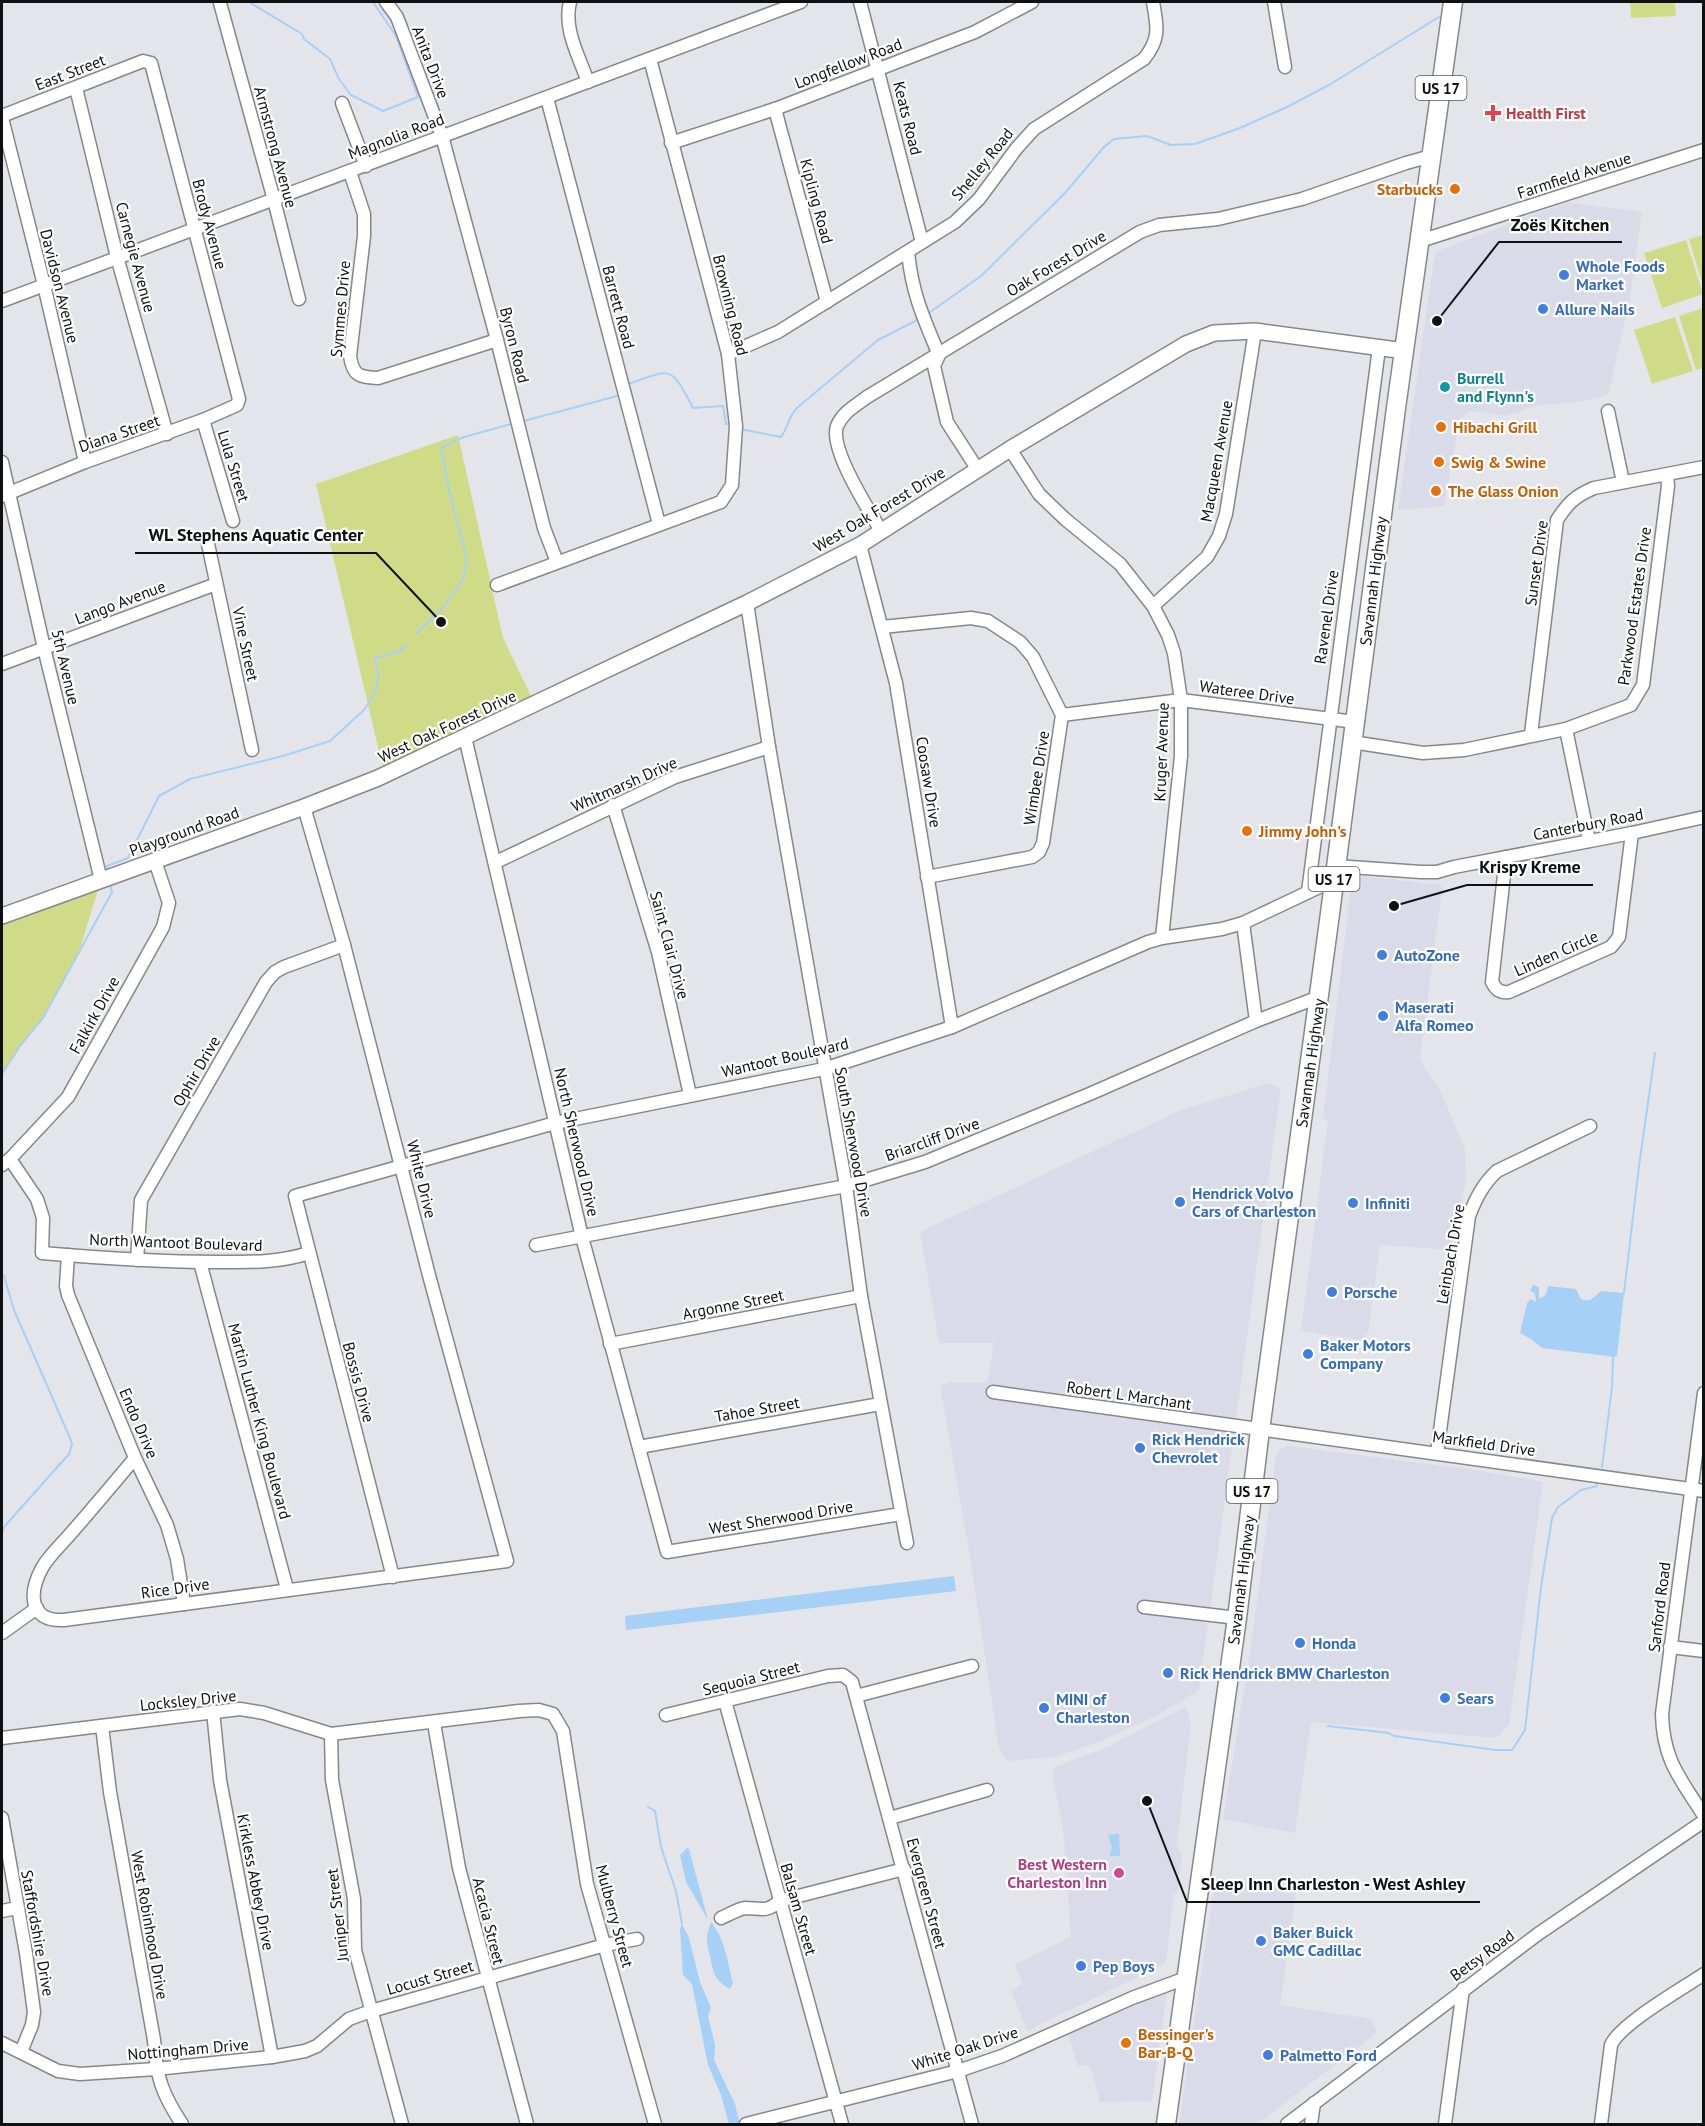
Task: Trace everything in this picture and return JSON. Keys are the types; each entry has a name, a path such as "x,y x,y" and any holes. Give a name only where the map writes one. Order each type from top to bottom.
{"highway":[{"name":"Savannah Highway","path":"1166,2124 1237,1618 1352,742 1454,2"}],"main road":[{"name":"West Oak Forest Drive","path":"378,777 747,603 860,545 1010,449 1186,344 1214,333 1255,331 1405,351"},
{"name":"Playground Road","path":"2,916 304,807 378,777"}],"street":[{"name":"Anita Drive","path":"386,2 397,17 442,136"},
{"path":"570,2 567,14 568,26 588,82"},
{"name":"Magnolia Road","path":"2,301 651,59 778,6 801,2"},
{"name":"Keats Road","path":"860,2 922,242"},
{"name":"Longfellow Road","path":"671,143 775,109 975,32 1032,2"},
{"name":"Shelley Road","path":"728,354 778,332 955,222 973,205 1034,129 1144,59 1152,50 1158,32 1153,2"},
{"path":"1274,2 1285,67"},
{"name":"Armstrong Avenue","path":"220,3 299,299"},
{"name":"Browning Road","path":"497,585 721,502 732,485 736,426 728,354 671,143 651,59"},
{"name":"East Street","path":"2,117 143,61 151,63"},
{"name":"Brody Avenue","path":"151,63 238,393"},
{"name":"Carnegie Avenue","path":"76,88 117,257 167,434"},
{"name":"Barrett Road","path":"547,98 660,524"},
{"path":"342,103 366,166"},
{"name":"Kipling Road","path":"775,109 827,302"},
{"name":"Davidson Avenue","path":"2,117 85,462"},
{"name":"Byron Road","path":"442,136 497,340 544,528 557,562"},
{"name":"Farmfield Avenue","path":"1420,241 1704,150"},
{"name":"Oak Forest Drive","path":"881,531 852,481 837,447 836,428 845,413 867,398 1140,232 1159,225 1218,219 1302,198 1431,156"},
{"name":"Symmes Drive","path":"350,172 364,214 364,236 350,356 357,374 364,378 378,378 497,340"},
{"path":"908,252 916,302 939,355 934,366 947,422 978,470"},
{"name":"Macqueen Avenue","path":"1153,606 1207,557 1219,536 1226,514 1255,331"},
{"name":"Ravenel Drive","path":"1308,892 1379,348"},
{"name":"Diana Street","path":"5,494 85,462 203,420 237,405 238,393"},
{"path":"1608,411 1623,482"},
{"name":"Lula Street","path":"203,420 233,521"},
{"name":"Kruger Avenue","path":"1010,449 1039,494 1065,519 1120,564 1153,606 1168,635 1174,653 1181,700 1181,756 1162,938"},
{"name":"5th Avenue","path":"2,462 5,494 100,880"},
{"name":"Sunset Drive","path":"1531,735 1557,520 1568,503 1583,493 1623,482 1704,467"},
{"name":"Parkwood Estates Drive","path":"1352,742 1423,753 1464,750 1566,729 1631,705 1643,685 1668,486 1667,475"},
{"name":"Vine Street","path":"207,544 252,750"},
{"name":"Coosaw Drive","path":"860,545 896,683 952,1028"},
{"name":"Lango Avenue","path":"2,664 216,584"},
{"name":"South Sherwood Drive","path":"747,603 769,747 846,1186 861,1296 907,1543"},
{"name":"Wimbee Drive","path":"882,627 971,618 988,621 1020,642 1033,657 1062,715 1043,843 1039,852 1032,856 927,877"},
{"name":"Wateree Drive","path":"1062,715 1181,700 1355,722"},
{"path":"1566,729 1589,841"},
{"name":"North Sherwood Drive","path":"465,737 582,1237 667,1552"},
{"name":"Whitmarsh Drive","path":"496,862 675,777 769,747"},
{"name":"Saint Clair Drive","path":"613,805 658,952 690,1095"},
{"name":"White Drive","path":"304,807 344,945 430,1279 507,1561"},
{"name":"Canterbury Road","path":"1335,873 1437,872 1704,817"},
{"name":"Linden Circle","path":"1506,857 1492,982 1495,988 1503,992 1509,992 1540,979 1617,943 1620,937 1632,833"},
{"name":"Falkirk Drive","path":"6,1162 68,1097 163,927 169,903 155,861"},
{"name":"Wantoot Boulevard","path":"295,1196 555,1123 824,1069 952,1028 1162,938 1222,929 1243,923 1308,892 1335,873"},
{"path":"1243,923 1256,1021"},
{"name":"Ophir Drive","path":"137,1260 141,1200 266,982 275,972 284,967 344,945"},
{"name":"Briarcliff Drive","path":"536,1245 846,1186 925,1162 1092,1094 1256,1021 1319,997"},
{"name":"Leinbach Drive","path":"1437,1453 1469,1216 1476,1198 1485,1182 1497,1171 1590,1126"},
{"name":"North Wantoot Boulevard","path":"6,1162 38,1199 43,1218 42,1253 200,1262 267,1262 288,1260 309,1253"},
{"name":"Bossis Drive","path":"295,1196 393,1576"},
{"name":"Endo Drive","path":"68,1255 66,1286 68,1295 135,1458 173,1542 184,1604"},
{"name":"Martin Luther King Boulevard","path":"200,1262 288,1589"},
{"name":"Argonne Street","path":"610,1344 861,1296"},
{"name":"Robert L Marchant","path":"993,1392 1260,1430"},
{"name":"Sanford Road","path":"1704,1393 1697,1490 1670,1647 1662,1714 1662,1737 1673,1768 1704,1816"},
{"name":"Tahoe Street","path":"639,1447 880,1404"},
{"name":"Markfield Drive","path":"1260,1430 1697,1490"},
{"path":"2,1633 37,1608 33,1590 43,1566 135,1458"},
{"name":"West Sherwood Drive","path":"667,1552 901,1514"},
{"name":"Rice Drive","path":"37,1608 45,1618 56,1620 507,1561"},
{"path":"1144,1606 1237,1618"},
{"path":"1670,1647 1704,1651"},
{"path":"856,1696 972,1666"},
{"name":"Evergreen Street","path":"843,1675 852,1682 972,2124"},
{"name":"Sequoia Street","path":"666,1715 828,1676 843,1675"},
{"name":"Balsam Street","path":"725,1701 842,2124"},
{"name":"Locksley Drive","path":"2,1738 240,1709 264,1713 331,1734 519,1711 539,1710 553,1714"},
{"name":"Kirkless Abbey Drive","path":"213,1711 220,1780 272,2057"},
{"name":"Mulberry Street","path":"553,1714 563,1731 587,1884 656,2124"},
{"name":"Acacia Street","path":"434,1723 459,1868 527,2124"},
{"name":"West Robinhood Drive","path":"102,1726 110,1792 154,2040 156,2069 168,2103 182,2124"},
{"name":"Juniper Street","path":"331,1734 332,1780 354,1899 355,1950 402,2124"},
{"path":"890,1818 987,1790"},
{"name":"Staffordshire Drive","path":"2,1818 34,2012 32,2025 21,2052"},
{"name":"Betsy Road","path":"1287,2124 1538,1934 1704,1821"},
{"path":"721,1918 744,1908 757,1910 774,1906 779,1901 904,1869"},
{"path":"2,1911 17,1908"},
{"name":"Locust Street","path":"371,2011 605,1945 637,1939"},
{"path":"1601,2124 1611,2045 1615,2038 1628,2026 1704,1974"},
{"name":"White Oak Drive","path":"746,2124 958,2071 1002,2056 1132,1998 1186,1978"},
{"path":"1446,2124 1463,1989"},
{"name":"Nottingham Drive","path":"2,2043 58,2071 69,2073 156,2069 272,2057 305,2051 317,2046 350,2019 371,2011"},
{"path":"1311,2124 1314,2103"}],"shaded area":[{"path":"1567,202 1642,212 1629,304 1609,392 1603,396 1579,402 1530,406 1523,411 1505,416 1474,411 1467,413 1460,419 1444,506 1398,510 1435,252"},
{"path":"1354,875 1441,885 1420,1056 1423,1066 1439,1087 1465,1149 1466,1181 1451,1250 1380,1245 1368,1333 1361,1340 1301,1331 1328,1120 1323,1118"},
{"path":"1269,1083 1281,1088 1199,1690 1156,1716 1096,1743 1055,1757 1008,1761 999,1750 971,1563 940,1386 951,1382 987,1383 994,1343 939,1343 920,1232 1179,1111"},
{"path":"1289,1446 1482,1471 1543,1482 1509,1725 1496,1738 1311,1722 1295,1833 1223,1819 1251,1647 1276,1455 1282,1448"},
{"path":"1186,1706 1191,1725 1177,1843 1182,1856 1177,1893 1174,1894 1166,1963 1027,2031 1011,1991 1023,1983 1015,1965 1071,1937 1063,1828 1053,1780 1053,1768 1108,1747"},
{"path":"1215,1880 1288,1886 1296,1893 1280,2005 1372,2019 1377,2033 1257,2124 1179,2124"},
{"path":"1167,1992 1152,2101 1100,2102 1090,2066 1078,2066 1068,2034"}],"green space":[{"path":"1630,2 1675,2 1676,16 1631,18"},
{"path":"1704,235 1703,286 1689,239"},
{"path":"1686,240 1703,294 1662,308 1644,253"},
{"path":"1703,308 1703,368 1696,370 1679,316"},
{"path":"1675,317 1693,371 1652,384 1634,330"},
{"path":"458,435 503,638 533,700 383,768 316,484"},
{"path":"101,880 80,949 43,1018 20,1046 2,1074 2,916"}],"water":[{"path":"1533,1285 1539,1287 1539,1298 1546,1294 1548,1286 1576,1289 1581,1299 1584,1300 1592,1299 1601,1291 1624,1293 1617,1356 1542,1348 1520,1333 1527,1303 1531,1299 1536,1302 1535,1294 1530,1290"},
{"path":"954,1576 956,1591 626,1630 625,1616"},
{"path":"1119,1834 1120,1856 1110,1856 1112,1847 1108,1835"},
{"path":"687,1848 708,1920 686,1882 680,1855"},
{"path":"711,1922 720,1936 725,1951 733,1983 730,1989 716,1978 713,1971 707,1942"},
{"path":"682,1924 689,1938 700,1982 711,2008 708,2016 715,2045 714,2060 735,2104 740,2124 729,2124 721,2095 708,2065 692,1984 683,1975 680,1929"}],"waterway":[{"path":"249,2 302,34 304,39 330,59 339,79 351,95 383,111 418,97 396,36 373,2"},
{"path":"926,315 981,276 1065,193 1104,147 1114,139 1147,136 1171,145 1195,144 1240,128 1329,85 1439,17"},
{"path":"740,429 781,437 798,407 878,340 919,319"},
{"path":"628,384 653,375 668,374 674,377 693,408 723,406 726,424 729,424"},
{"path":"524,421 619,394"},
{"path":"416,634 444,606 463,580 467,559 450,495 441,448 464,437 511,424"},
{"path":"108,870 107,866 128,858 159,796 190,779 283,756 330,741 364,710 376,691 378,674 375,658 399,652 407,644"},
{"path":"2,1074 20,1046 43,1018 112,892 110,884"},
{"path":"1624,1293 1655,1053"},
{"path":"2,1533 4,1527 69,1454 72,1445 14,1310 4,1276"},
{"path":"1602,1467 1612,1387 1613,1357"},
{"path":"1328,1726 1496,1750 1512,1750 1525,1730 1541,1587 1552,1518 1558,1507 1581,1490 1597,1486 1597,1484"},
{"path":"648,1807 655,1811 661,1847 676,1891 682,1924"}],"place":[{"name":"Health First","path":"1493,113"},
{"name":"Starbucks","path":"1455,189"},
{"name":"Whole Foods Market","path":"1564,275"},
{"name":"Allure Nails","path":"1543,309"},
{"name":"Zoës Kitchen","path":"1437,321"},
{"name":"Burrell and Flynn's","path":"1445,387"},
{"name":"Hibachi Grill","path":"1441,427"},
{"name":"Swig & Swine","path":"1439,462"},
{"name":"The Glass Onion","path":"1436,491"},
{"name":"WL Stephens Aquatic Center","path":"441,622"},
{"name":"Jimmy John's","path":"1247,831"},
{"name":"Krispy Kreme","path":"1394,906"},
{"name":"AutoZone","path":"1382,955"},
{"name":"Maserati Alfa Romeo","path":"1383,1016"},
{"name":"Hendrick Volvo Cars of Charleston","path":"1180,1202"},
{"name":"Infiniti","path":"1353,1203"},
{"name":"Porsche","path":"1332,1292"},
{"name":"Baker Motors Company","path":"1308,1354"},
{"name":"Rick Hendrick Chevrolet","path":"1140,1448"},
{"name":"Honda","path":"1300,1643"},
{"name":"Rick Hendrick BMW Charleston","path":"1168,1673"},
{"name":"Sears","path":"1445,1698"},
{"name":"MINI of Charleston","path":"1044,1708"},
{"name":"Sleep Inn Charleston - West Ashley","path":"1147,1801"},
{"name":"Best Western Charleston Inn","path":"1119,1873"},
{"name":"Baker Buick GMC Cadillac","path":"1261,1941"},
{"name":"Pep Boys","path":"1081,1966"},
{"name":"Bessinger's Bar-B-Q","path":"1126,2043"},
{"name":"Palmetto Ford","path":"1268,2055"}]}
